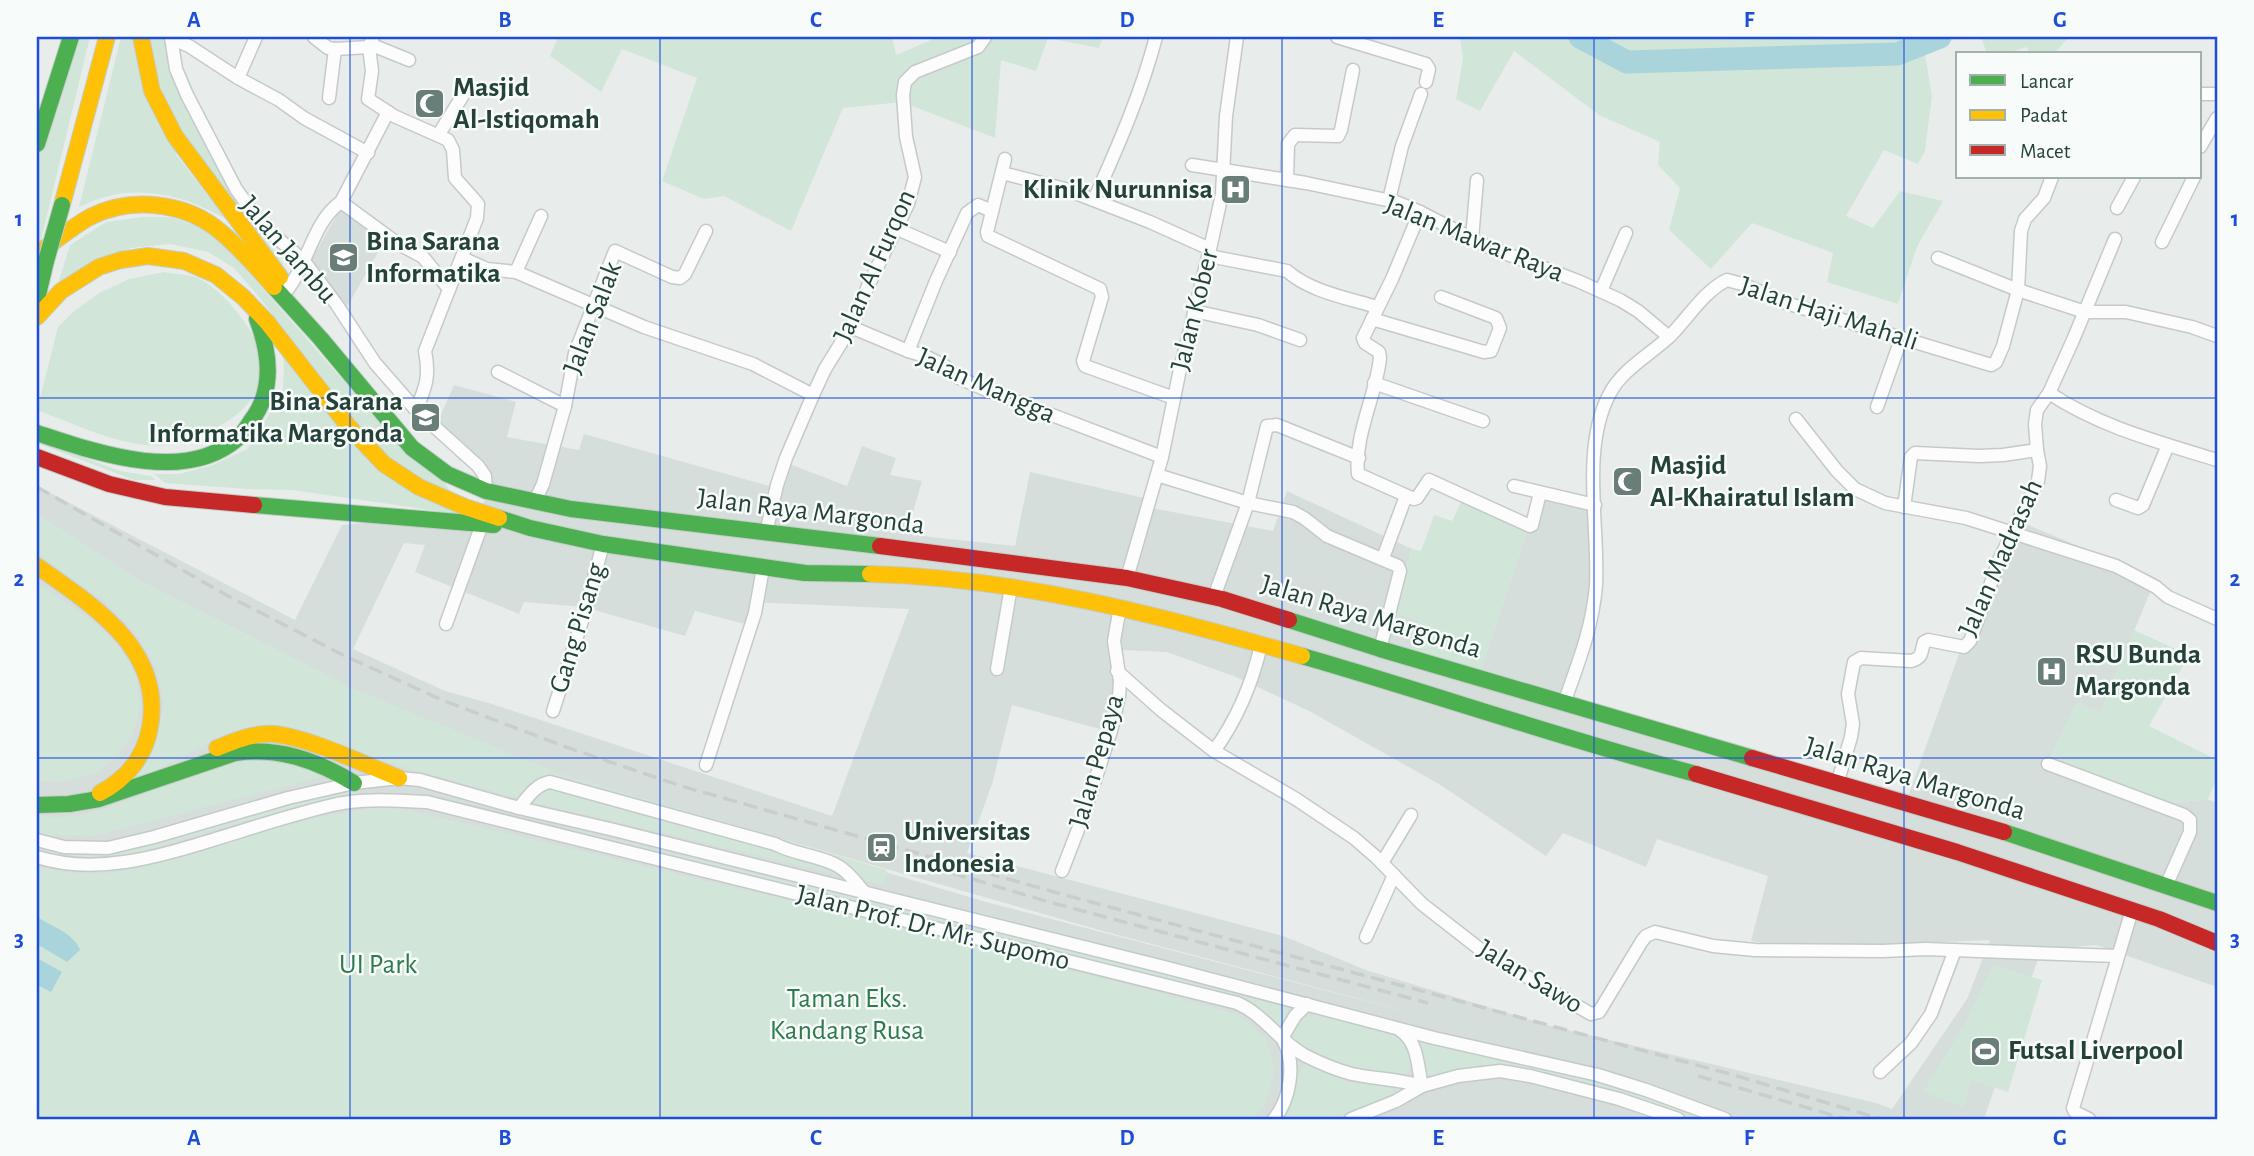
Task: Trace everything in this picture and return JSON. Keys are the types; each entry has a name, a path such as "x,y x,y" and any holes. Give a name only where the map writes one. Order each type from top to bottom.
{"main road":[{"path":"37,144 71,37"},
{"path":"37,299 42,258 62,205 107,37"},
{"path":"141,37 152,91 175,136 288,289 321,339"},
{"path":"37,134 50,106"},
{"name":"Jalan Raya Margonda","path":"42,258 80,222 107,210 147,204 181,211 201,219 221,232 321,339 412,448 447,474 486,491 571,509 1127,578 1214,597 1380,649 2010,834 2217,903"},
{"path":"37,317 61,291 90,271 110,263 135,258 171,258 195,265 216,275 243,297 267,322 364,445 384,464 409,482 440,498 530,528"},
{"path":"37,433 105,454 148,462 187,461 225,446 255,417 264,397 269,373 268,352 262,331 243,297"},
{"path":"37,457 109,484 165,497 530,528"},
{"name":"Jalan Raya Margonda","path":"530,528 603,544 763,568 805,573 894,575 1011,587 1176,620 1957,852 2159,919 2217,943"},
{"path":"37,566 90,604 121,632 143,664 154,703 151,727 143,752 135,764 119,782 108,789 70,805"},
{"path":"158,780 185,761 240,738 265,734 293,738 321,747 399,778"},
{"path":"1697,775 1704,770 1708,758 1704,745"},
{"path":"37,805 70,805 116,796 235,753 260,750 321,763 354,783"},
{"path":"1717,780 1714,774 1718,761 1723,755 1733,753"}],"street":[{"path":"171,37 279,100 304,118 368,153"},
{"name":"Jalan Jambu","path":"171,37 176,69 187,95 236,189 262,225 304,261 375,363 416,410"},
{"path":"238,78 256,37"},
{"path":"314,37 328,48 335,49 371,42 410,60"},
{"name":"Jalan Al Furqon","path":"766,533 780,476 813,395 825,369 851,327 908,204 915,177 906,137 903,95 905,82 915,72 978,47 985,37"},
{"path":"1094,200 1122,138 1146,74 1156,37"},
{"name":"Jalan Kober","path":"1127,578 1162,457 1222,194 1226,116 1237,37"},
{"path":"1336,37 1426,65 1429,69 1402,146 1389,200"},
{"path":"371,42 372,71 367,98 388,112 448,140 452,146 455,178 478,204 477,218 425,351 427,384 416,410 478,466 485,476 486,491"},
{"path":"329,98 335,49"},
{"path":"1287,180 1288,144 1295,135 1334,137 1340,133 1353,70"},
{"path":"439,134 463,95"},
{"path":"288,289 296,279 331,209 341,202 388,112"},
{"path":"2202,144 2217,118"},
{"path":"1005,159 987,232 990,238 1102,292 1097,321 1083,361 1084,366 1174,398"},
{"name":"Jalan Mawar Raya","path":"1192,165 1389,200 1420,212 1472,239 1601,291 1638,311 1669,337"},
{"path":"1002,173 1065,189 1209,253 1287,271 1295,278 1374,313 1485,352 1491,351 1500,328 1496,318 1441,296"},
{"path":"2018,290 2021,231 2025,219 2044,198 2052,178"},
{"path":"2117,208 2133,178"},
{"path":"2162,242 2194,178"},
{"path":"1472,239 1477,180"},
{"path":"341,202 397,243 423,257 449,289"},
{"path":"908,351 967,213 978,205 992,211"},
{"path":"1420,212 1363,340 1380,352 1380,364 1368,403 1357,471 1361,477 1417,498 1429,480 1531,526 1541,493"},
{"path":"516,272 541,216"},
{"path":"895,228 950,252"},
{"name":"Jalan Salak","path":"535,501 543,484 565,406 575,353 615,251 672,277 680,278 685,274 706,231"},
{"path":"1601,291 1626,233"},
{"name":"Jalan Madrasah","path":"1837,784 1853,724 1848,694 1854,662 1861,658 1911,661 1918,659 1922,655 1924,642 1928,640 1958,646 1967,645 2011,533 2038,481 2040,466 2035,417 2049,393 2085,313 2115,239"},
{"path":"462,258 487,269 516,272 643,327 753,364 813,395"},
{"path":"1938,258 2085,313 2126,312 2193,327 2217,336"},
{"name":"Jalan Haji Mahali","path":"1564,703 1593,610 1596,583 1594,444 1608,396 1623,376 1669,337 1715,288 1727,280 1742,284 1786,303 1991,365 1996,362 2003,346 2018,290"},
{"path":"1194,311 1258,325 1300,340"},
{"name":"Jalan Mangga","path":"851,327 925,356 945,366 955,376 984,389 1162,457"},
{"path":"1877,407 1901,339"},
{"path":"498,372 565,406"},
{"path":"1374,383 1483,421"},
{"path":"2049,393 2096,419 2217,460"},
{"path":"1796,419 1837,471 1855,489 1885,503 1966,518 2116,566 2156,587 2168,597 2217,620"},
{"path":"1214,597 1248,503 1266,429 1270,425 1277,425 1359,458"},
{"path":"2116,500 2138,508 2143,505 2168,445"},
{"path":"1904,507 1912,457 1915,453 2003,455 2037,450"},
{"path":"1157,475 1248,503 1300,515 1323,534 1397,565 1400,571 1380,649"},
{"path":"1514,486 1595,505"},
{"path":"1383,558 1410,497"},
{"path":"446,624 482,524"},
{"name":"Gang Pisang","path":"553,711 584,615 603,544"},
{"path":"706,765 755,613 763,568"},
{"path":"997,669 1011,587"},
{"name":"Jalan Pepaya","path":"1062,871 1084,814 1119,697 1114,641 1119,607"},
{"path":"1214,751 1245,698 1261,645"},
{"name":"Jalan Sawo","path":"1117,671 1214,751 1333,823 1382,863 1432,912 1481,950 1591,1014 1599,1012 1642,941 1651,933 1662,933 1713,946 1755,950 1955,950 2117,956"},
{"path":"2048,764 2184,815 2190,820 2190,832 2166,886"},
{"name":"Jalan Prof. Dr. Mr. Supomo","path":"37,840 64,846 108,848 288,798 354,783 399,778 420,780 519,808 1307,1004 1399,1030 1598,1075 1725,1119"},
{"path":"519,808 533,791 550,782 775,844 785,850 838,865 865,894"},
{"name":"Jalan Prof. Dr. Mr. Supomo","path":"37,857 83,865 127,862 158,856 288,816 339,804 370,799 427,802 1227,1001 1254,1012 1304,1055 1351,1073 1403,1080 1422,1086"},
{"path":"1382,863 1411,815"},
{"path":"1366,937 1394,875"},
{"path":"2089,1119 2075,1112 2073,1108 2132,910"},
{"path":"1880,1072 1911,1043 1931,1014 1955,950"},
{"path":"1274,1119 1282,1105 1291,1072 1290,1058 1282,1038 1295,1016 1307,1004"},
{"path":"1399,1030 1409,1036 1413,1045 1422,1086"},
{"path":"1351,1119 1396,1101 1422,1086 1458,1076 1500,1071 1619,1099 1678,1119"}],"shaded area":[{"path":"341,208 384,242 344,312 311,260"},
{"path":"454,385 516,402 507,437 579,450 584,434 769,486 779,460 847,486 862,446 896,458 890,475 922,481 907,533 1015,546 1030,472 1144,498 1141,506 1273,531 1287,491 1412,549 1394,611 1419,621 1480,672 1528,528 1541,500 1594,512 1592,590 1585,623 1562,696 1909,794 2011,518 2156,578 2100,713 2165,804 2208,799 2217,803 2217,987 2096,945 2041,950 1984,1119 37,1119 37,551 338,681 139,581 37,514 37,486 295,620 342,525 377,522 477,524 492,477 459,460 437,423","holes":["404,543 425,545 415,572 519,614 524,602 584,607 685,636 695,611 745,624 751,602 909,609 832,816 489,703 445,691 353,649","1121,650 1167,652 1236,677 1311,712 1439,784 1546,856 1563,833 1646,867 1657,839 1768,876 1751,941 1817,952 1897,944 1990,940 1967,999 1892,1109 1547,1025 1366,970 1283,936 967,853 992,784 1012,705 1107,731","570,778 1106,932 1447,1022 986,902"]}],"green space":[{"path":"80,37 90,37 41,240 37,243 37,162"},
{"path":"121,37 133,37 146,90 177,156 226,219 198,205 152,193 120,194 79,207"},
{"path":"147,37 164,37 183,98 197,127 229,184 283,264 279,267 212,176 166,105"},
{"path":"558,37 892,37 896,55 938,37 1103,37 1099,48 1048,38 1036,71 1001,60 995,138 902,102 843,108 791,231 724,196 704,199 662,181 697,78 622,49 601,92 550,56"},
{"path":"1460,37 1932,37 1923,42 1932,96 1925,151 1918,164 1884,150 1846,216 1873,228 1900,191 1943,201 1917,247 1898,304 1827,282 1833,253 1752,223 1711,269 1669,230 1680,188 1658,165 1660,142 1599,115 1514,51 1480,111 1456,99 1463,59"},
{"path":"1981,37 2069,37 2056,52 2030,52 2026,47 2011,52 1986,52"},
{"path":"142,217 172,217 207,230 231,252 382,422 436,470 454,497 399,468 361,429 234,268 208,252 170,244 131,248 99,260 57,287 70,245 106,222"},
{"path":"164,272 196,277 208,284 244,320 260,351 263,366 259,388 242,410 196,438 154,446 102,435 37,410 58,327 99,293 129,279"},
{"path":"279,344 344,426 472,516 292,490 165,483 154,474 179,474 213,465 247,449 283,388 284,363"},
{"path":"37,440 120,471 151,476 156,480 134,480 37,443"},
{"path":"1463,498 1528,528 1480,672 1411,649 1418,621 1394,612 1412,549 1421,551 1434,515 1452,521"},
{"path":"37,514 139,581 352,688 560,774 887,870 884,885 531,802 396,765 307,735 224,735 117,790 154,743 164,707 158,671 139,636 104,601 37,553"},
{"path":"37,583 93,621 120,648 137,677 140,707 133,733 117,757 97,772 65,782 37,781"},
{"path":"2134,630 2189,655 2149,726 2217,760 2217,778 2208,799 2165,804 2046,766 2076,702 2100,712"},
{"path":"287,757 329,775 93,836 45,835 37,832 37,815 82,815 130,799 200,768 230,759"},
{"path":"351,790 353,794 233,824 123,857 87,859 37,852 37,846 88,854 122,852 233,819"},
{"name":"UI Park","path":"386,805 964,942 1238,1014 1265,1038 1275,1069 1264,1107 1252,1119 37,1119 37,866 93,874 119,872 171,859 250,832"},
{"path":"564,827 1231,990 1288,1008 1289,1014 1279,1027 1251,1004 563,832"},
{"name":"Futsal Liverpool","path":"1993,965 2042,980 2008,1092 1972,1080 1963,1107 1923,1092 1966,1022"},
{"path":"1315,1014 1378,1029 1402,1039 1410,1054 1409,1071 1395,1074 1347,1067 1323,1059 1303,1048 1292,1037 1295,1025"},
{"path":"1418,1041 1596,1080 1709,1119 1692,1119 1507,1067 1479,1065 1435,1078 1425,1073"},
{"path":"1305,1064 1351,1083 1388,1085 1393,1093 1332,1119 1280,1119"}],"water":[{"path":"37,917 67,934 80,950 67,962 37,944"},
{"path":"37,958 62,972 51,992 37,985"}],"waterway":[{"path":"1580,37 1627,62 1897,54 1940,37"}],"railway":[{"path":"37,487 228,596 345,656 442,700 566,747 681,786 1054,892 1730,1074 1881,1119"},
{"path":"932,867 1049,902 1428,1003"},
{"path":"1698,1076 1846,1119"}],"traffic: fast":[{"path":"37,144 71,37"},
{"path":"46,261 62,205"},
{"path":"37,299 46,261"},
{"path":"274,287 412,448 447,474 486,491 571,509 880,546"},
{"path":"37,433 85,448 139,460 192,460 217,452 242,435 264,397 267,358 257,319"},
{"path":"254,505 494,525"},
{"path":"499,518 530,528 603,544 805,573 870,574"},
{"path":"1289,620 1752,758"},
{"path":"1302,656 1696,774"},
{"path":"37,805 99,799 235,753 267,752 297,757 354,783"},
{"path":"2004,832 2217,903"}],"traffic: slow":[{"path":"62,205 107,37"},
{"path":"141,37 152,91 175,136 280,277"},
{"path":"37,254 83,221 106,210 123,206 158,205 192,214 208,223 236,246 274,287"},
{"path":"37,317 61,291 99,267 148,256 184,261 216,275 243,297 267,322 349,427 384,464 419,487 499,518"},
{"path":"37,566 101,614 135,652 146,674 151,699 150,727 144,748 126,774 100,793"},
{"path":"870,574 980,583 1088,601 1195,626 1302,656"},
{"path":"217,748 253,736 275,734 321,746 399,778"}],"traffic: jam":[{"path":"37,457 109,484 165,497 254,505"},
{"path":"880,546 1127,578 1222,599 1289,620"},
{"path":"1752,758 2004,832"},
{"path":"1696,774 1957,852 2159,919 2217,943"}],"place":[{"name":"Masjid Al-Istiqomah","path":"430,104"},
{"name":"Klinik Nurunnisa","path":"1236,190"},
{"name":"Bina Sarana Informatika","path":"343,258"},
{"name":"Bina Sarana Informatika Margonda","path":"426,418"},
{"name":"Masjid Al-Khairatul Islam","path":"1627,482"},
{"name":"RSU Bunda Margonda","path":"2052,671"},
{"name":"Universitas Indonesia","path":"881,848"},
{"name":"Futsal Liverpool","path":"1985,1051"}],"park label":[{"name":"Taman Eks. Kandang Rusa","path":"847,1015"}]}
